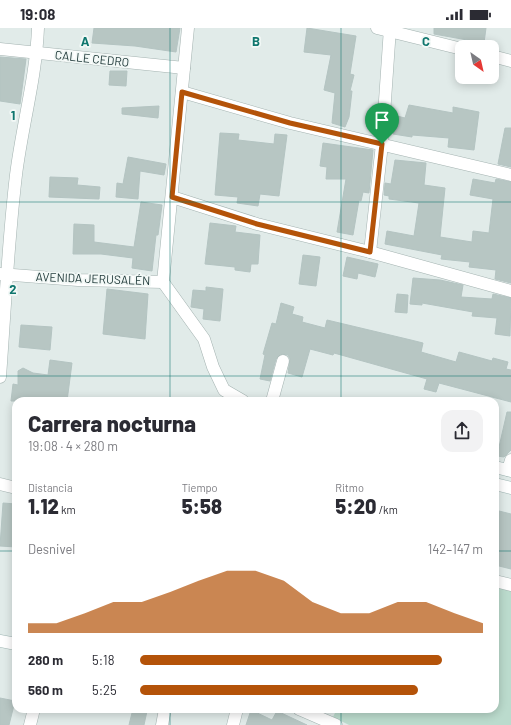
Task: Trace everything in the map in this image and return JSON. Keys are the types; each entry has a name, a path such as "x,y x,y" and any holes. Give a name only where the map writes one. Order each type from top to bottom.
{"street":[{"path":"0,377 3,274 21,141 37,54 38,28"},
{"path":"188,28 163,282 204,339 213,367 224,390 236,397"},
{"path":"377,28 455,47"},
{"path":"370,252 382,144 390,30"},
{"name":"CALLE CEDRO","path":"0,49 184,68"},
{"path":"499,58 511,61"},
{"path":"182,92 290,123 511,175"},
{"path":"172,197 257,224 370,252 511,291"},
{"name":"AVENIDA JERUSALÉN","path":"3,274 78,280 163,282"},
{"path":"273,397 284,362"},
{"path":"499,467 510,467"},
{"path":"0,484 12,487"},
{"path":"499,485 511,488"},
{"path":"499,582 511,585"},
{"path":"0,641 12,643"},
{"path":"30,725 33,713"},
{"path":"162,725 164,713"},
{"path":"233,725 236,713"},
{"path":"313,713 331,718"}],"green space":[{"path":"499,587 511,591 511,725 349,725 333,717 335,713 499,713"}],"building":[{"path":"94,28 180,28 176,52 135,46 92,43"},
{"path":"307,28 356,36 350,74 354,75 350,91 352,91 349,117 345,127 332,123 335,93 324,90 331,55 304,52"},
{"path":"434,28 486,28 484,40 467,40 434,34"},
{"path":"0,57 26,59 20,104 0,101"},
{"path":"110,71 127,71 126,86 109,85"},
{"path":"409,105 453,113 453,107 479,112 474,150 448,147 449,138 412,135 412,137 393,134 397,116 405,118"},
{"path":"159,106 158,118 122,114 122,108"},
{"path":"505,128 511,128 511,167 498,164"},
{"path":"220,133 239,134 238,140 274,144 275,134 287,135 279,196 260,194 258,206 237,203 238,197 215,195"},
{"path":"323,143 373,150 369,193 363,192 361,201 359,200 353,235 337,232 346,179 326,179 327,167 320,166"},
{"path":"128,157 166,164 164,175 140,171 138,199 116,197 117,183 123,184"},
{"path":"395,160 426,163 424,185 445,188 440,237 472,242 473,231 489,233 493,199 470,195 473,179 495,183 496,179 511,182 511,283 495,279 496,270 469,267 470,262 441,259 442,255 385,244 387,231 414,236 419,203 389,199 389,196 384,195 385,183 391,184"},
{"path":"50,177 78,178 77,185 100,187 99,199 49,197"},
{"path":"141,202 162,205 158,235 156,235 152,271 132,268 133,258 101,254 73,254 74,224 94,225 94,242 134,247"},
{"path":"210,223 236,226 235,232 260,235 258,264 251,264 250,272 235,270 235,267 205,264"},
{"path":"303,255 320,257 316,286 299,284"},
{"path":"347,257 378,264 375,277 358,273 357,279 343,276"},
{"path":"413,278 440,280 463,285 461,297 492,299 493,294 511,298 510,336 495,334 497,318 472,316 473,312 422,303 422,305 410,304"},
{"path":"206,287 223,289 220,321 203,319 204,309 191,307 193,290 206,291"},
{"path":"107,289 148,294 145,339 103,334"},
{"path":"397,294 408,295 407,313 395,312"},
{"path":"281,303 294,307 292,314 303,317 302,322 325,328 327,320 423,343 421,352 456,362 459,352 492,361 493,358 508,362 506,369 511,370 511,402 499,399 499,397 492,397 439,383 436,392 424,389 427,379 334,353 333,355 310,349 302,377 288,373 290,359 288,355 282,354 276,359 270,381 260,379 265,355 263,354 272,323 276,324"},
{"path":"21,325 52,327 50,350 19,347"},
{"path":"50,360 72,363 68,397 12,397 11,401 13,384 18,385 18,371 23,368 33,373 48,375"},
{"path":"507,412 511,412 511,450 504,457 499,456 499,447"},
{"path":"3,503 12,504 12,547 0,546"},
{"path":"499,511 511,514 511,569 499,566"},
{"path":"0,698 12,700 12,713 9,725 0,725"},
{"path":"132,713 147,713 144,725 129,725"},
{"path":"250,713 257,713 272,720 276,713 281,713 307,725 246,725"}],"route":[{"path":"182,92 290,123 382,144 370,252 257,224 172,197 182,92"}]}
